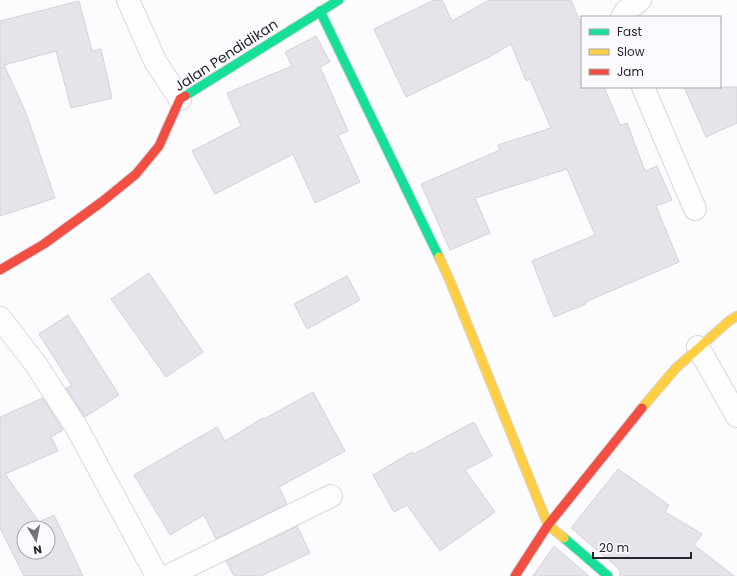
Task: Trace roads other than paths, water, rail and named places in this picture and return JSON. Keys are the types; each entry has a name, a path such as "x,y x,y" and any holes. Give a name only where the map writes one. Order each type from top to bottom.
{"street":[{"path":"128,0 155,61 180,99"},
{"name":"Jalan Pendidikan","path":"0,270 44,244 103,202 136,174 159,146 180,99 338,0"},
{"path":"623,16 626,11 640,0"},
{"path":"320,10 450,281 548,525 608,576"},
{"path":"642,88 695,208"},
{"path":"515,576 548,525 648,400 676,368 698,347 737,316"},
{"path":"0,318 35,363 77,428 157,576"},
{"path":"698,347 737,416"},
{"path":"168,576 331,496"}]}
